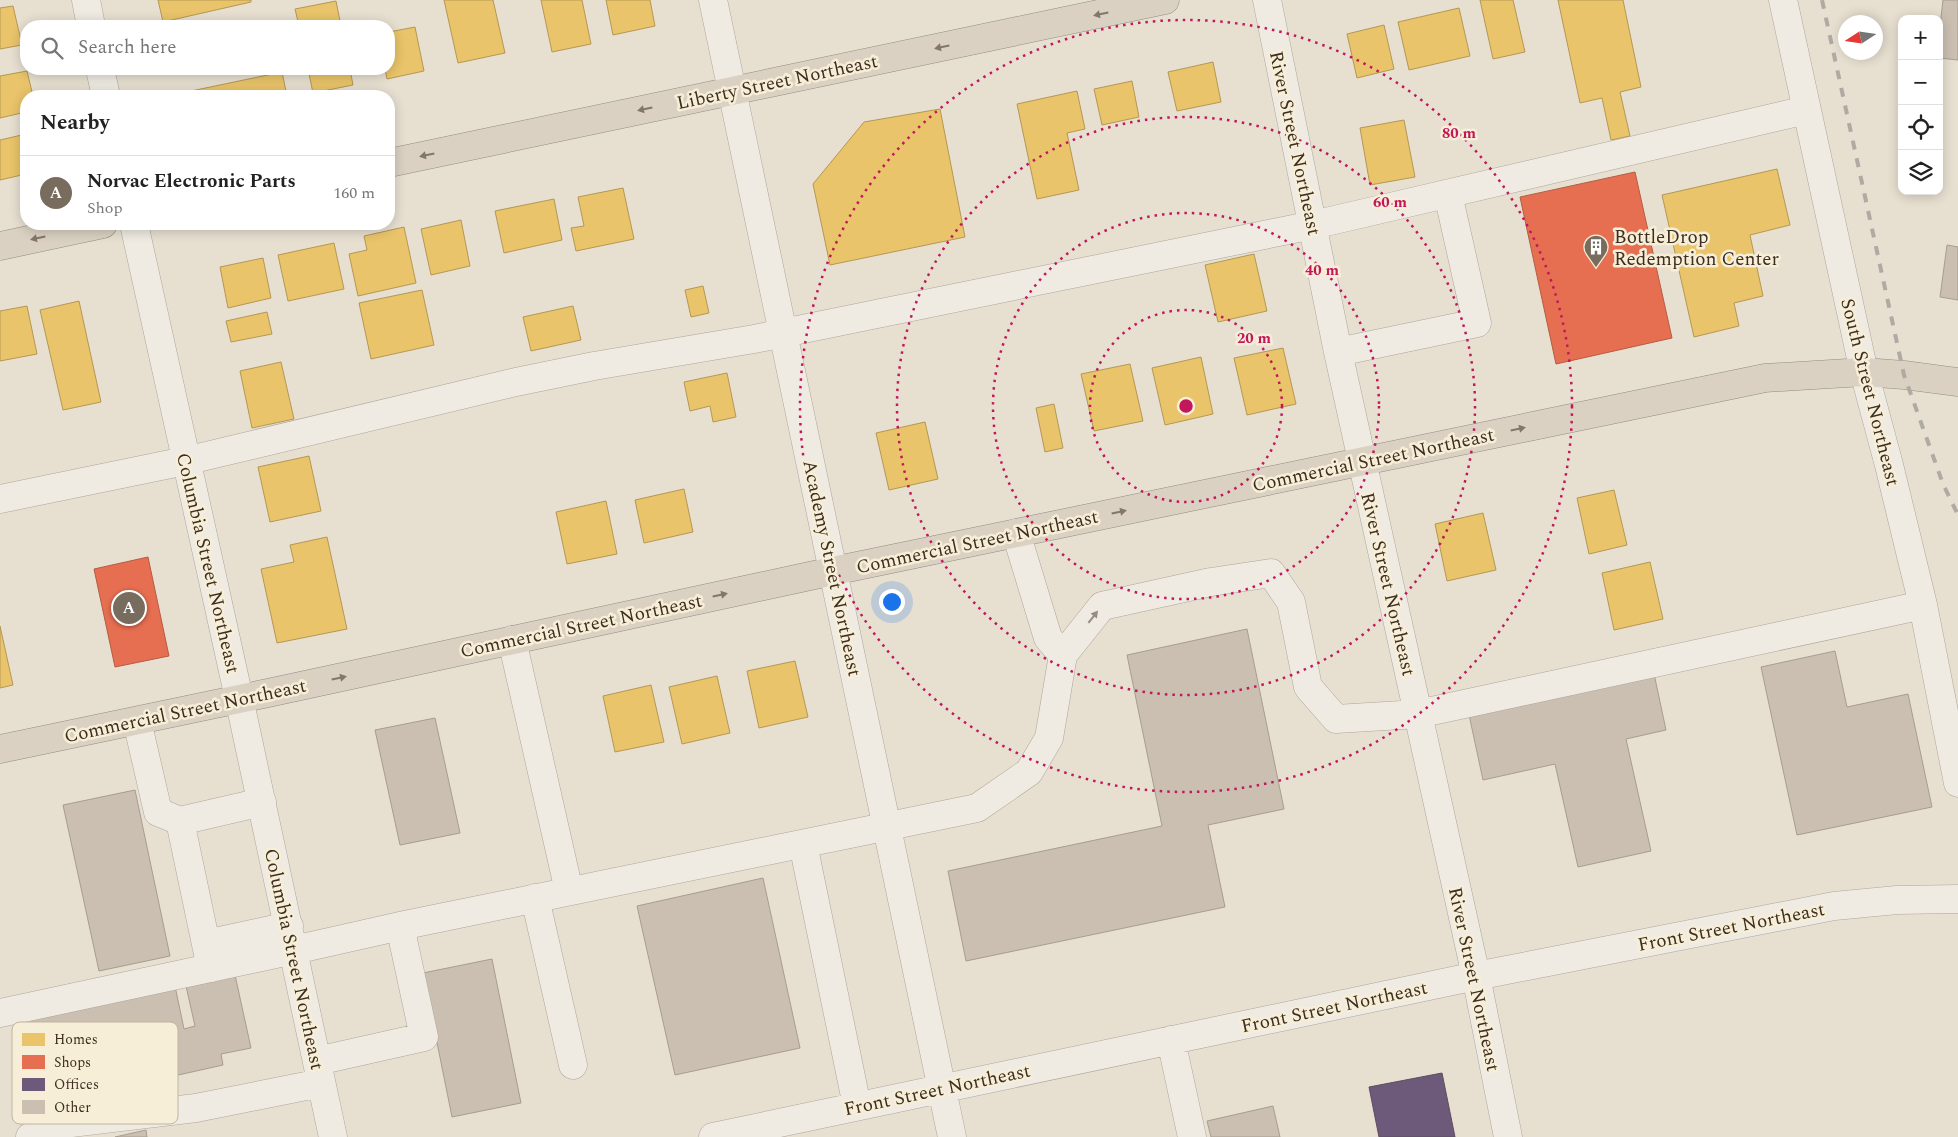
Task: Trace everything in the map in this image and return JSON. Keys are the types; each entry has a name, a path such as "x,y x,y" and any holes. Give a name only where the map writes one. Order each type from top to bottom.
{"highway":[{"name":"Liberty Street Northeast","path":"395,162 1165,0"},
{"path":"0,246 75,230"},
{"name":"Commercial Street Northeast","path":"0,748 137,721 833,571 1765,378 1864,372 1958,382"}],"street":[{"path":"86,0 90,20"},
{"name":"Academy Street Northeast","path":"713,0 952,1137"},
{"name":"River Street Northeast","path":"1267,0 1338,352 1476,976 1508,1137"},
{"name":"South Street Northeast","path":"1784,0 1806,110 1864,372 1889,464 1953,728 1958,783"},
{"path":"101,75 105,90"},
{"path":"0,499 185,461 516,382 594,366 754,339 1313,225 1806,110"},
{"path":"1338,352 1477,324 1448,194"},
{"name":"Columbia Street Northeast","path":"135,230 292,938 333,1137"},
{"path":"1016,533 1048,638 1063,655"},
{"path":"0,1013 208,956 292,938 400,926 977,808 1029,772 1049,738 1063,655 1102,606 1211,582 1271,572 1291,602 1308,687 1336,720 1418,714 1923,605"},
{"path":"512,640 569,892"},
{"path":"137,721 158,812 180,821 262,802"},
{"path":"180,821 208,956"},
{"path":"803,844 857,1106"},
{"path":"534,898 573,1064"},
{"name":"Front Street Northeast","path":"729,1135 857,1106 1476,976 1834,906 1897,900 1958,899"},
{"path":"178,1110 196,1108 319,1072 424,1037 400,926"},
{"path":"1171,1040 1192,1137"},
{"path":"30,1137 67,1124"}],"building: Homes":[{"path":"158,0 251,0 251,2 172,20 163,20"},
{"path":"444,0 493,0 505,53 458,63"},
{"path":"541,0 582,0 591,44 552,52"},
{"path":"606,0 650,0 655,26 613,35"},
{"path":"1480,0 1513,0 1525,52 1493,59"},
{"path":"1558,0 1623,0 1641,87 1620,92 1630,136 1611,140 1602,98 1580,103"},
{"path":"336,1 340,20 298,20 295,9"},
{"path":"13,6 20,36 20,45 0,49 0,8"},
{"path":"1459,8 1470,56 1409,70 1398,22"},
{"path":"1384,25 1394,69 1357,78 1347,34"},
{"path":"415,27 424,71 387,79 386,75 395,75 395,31"},
{"path":"1213,62 1221,102 1177,111 1168,72"},
{"path":"20,72 20,75 28,75 32,90 20,90 20,113 0,118 0,76"},
{"path":"268,75 283,75 286,90 196,90"},
{"path":"309,75 351,75 353,85 328,90 312,90"},
{"path":"1132,81 1139,117 1102,125 1094,89"},
{"path":"1077,91 1085,129 1067,133 1079,190 1037,199 1017,104"},
{"path":"940,109 965,237 830,265 813,184 864,122"},
{"path":"1404,120 1415,177 1370,185 1360,128"},
{"path":"20,135 20,175 0,180 0,140"},
{"path":"1777,169 1790,225 1750,235 1763,296 1734,303 1739,326 1694,337 1662,195"},
{"path":"623,188 634,239 576,251 571,228 584,226 578,197"},
{"path":"554,199 562,240 504,253 495,211"},
{"path":"461,220 470,266 431,275 421,229"},
{"path":"404,227 416,283 358,296 349,254 367,250 364,236"},
{"path":"334,243 344,289 288,301 278,255"},
{"path":"1254,254 1267,311 1218,322 1205,265"},
{"path":"263,258 271,298 228,308 220,267"},
{"path":"703,286 709,313 691,317 685,290"},
{"path":"422,290 434,345 371,359 359,303"},
{"path":"79,301 101,402 63,410 40,310"},
{"path":"27,306 37,354 0,361 0,311"},
{"path":"573,306 581,340 531,351 523,317"},
{"path":"267,312 272,334 231,342 226,321"},
{"path":"1283,348 1296,404 1247,415 1234,358"},
{"path":"1201,357 1213,414 1165,425 1152,368"},
{"path":"281,362 294,419 252,428 240,371"},
{"path":"1130,364 1143,421 1094,431 1081,374"},
{"path":"727,373 736,417 713,422 710,406 690,411 684,382"},
{"path":"1054,404 1063,448 1045,452 1036,408"},
{"path":"925,422 938,479 889,490 876,433"},
{"path":"309,456 321,511 270,522 258,467"},
{"path":"684,489 693,532 644,543 635,500"},
{"path":"1614,490 1627,545 1589,554 1577,498"},
{"path":"606,501 617,554 567,564 556,512"},
{"path":"1483,513 1496,570 1447,581 1435,524"},
{"path":"327,537 347,629 277,643 261,569 294,562 290,545"},
{"path":"1650,562 1663,619 1614,630 1602,573"},
{"path":"0,626 13,685 0,688"},
{"path":"795,661 808,717 759,728 747,671"},
{"path":"717,676 730,733 682,744 669,687"},
{"path":"651,685 664,742 615,752 603,696"}],"building: Shops":[{"name":"BottleDrop Redemption Center","path":"1635,172 1672,338 1556,364 1520,197"},
{"path":"148,557 169,656 115,667 94,569"}],"building: Offices":[{"path":"1442,1073 1455,1137 1379,1137 1369,1087"}],"building: Other":[{"path":"1943,0 1958,0 1958,60 1943,58 1943,15 1941,15"},
{"path":"1947,245 1958,247 1958,300 1940,297"},
{"path":"1247,629 1284,809 1208,825 1225,907 966,961 948,871 1162,826 1127,655"},
{"path":"1835,651 1847,707 1908,694 1932,807 1797,835 1761,667"},
{"path":"1653,669 1666,730 1626,739 1651,851 1578,867 1555,764 1483,780 1468,710"},
{"path":"435,718 460,833 400,845 375,730"},
{"path":"135,790 170,956 99,971 63,805"},
{"path":"763,878 800,1048 675,1075 637,906"},
{"path":"492,959 521,1103 452,1117 423,973"},
{"path":"235,975 251,1048 221,1054 223,1065 178,1075 178,1022 31,1022 30,1018 175,986 184,1029 195,1026 186,986"},
{"path":"1273,1106 1280,1137 1211,1137 1207,1121"},
{"path":"146,1130 147,1137 115,1137"}],"railway":[{"path":"1822,0 1904,375 1943,484 1958,515"}],"place":[{"name":"BottleDrop Redemption Center","path":"1596,268"},
{"name":"Norvac Electronic Parts","path":"129,608"}]}
